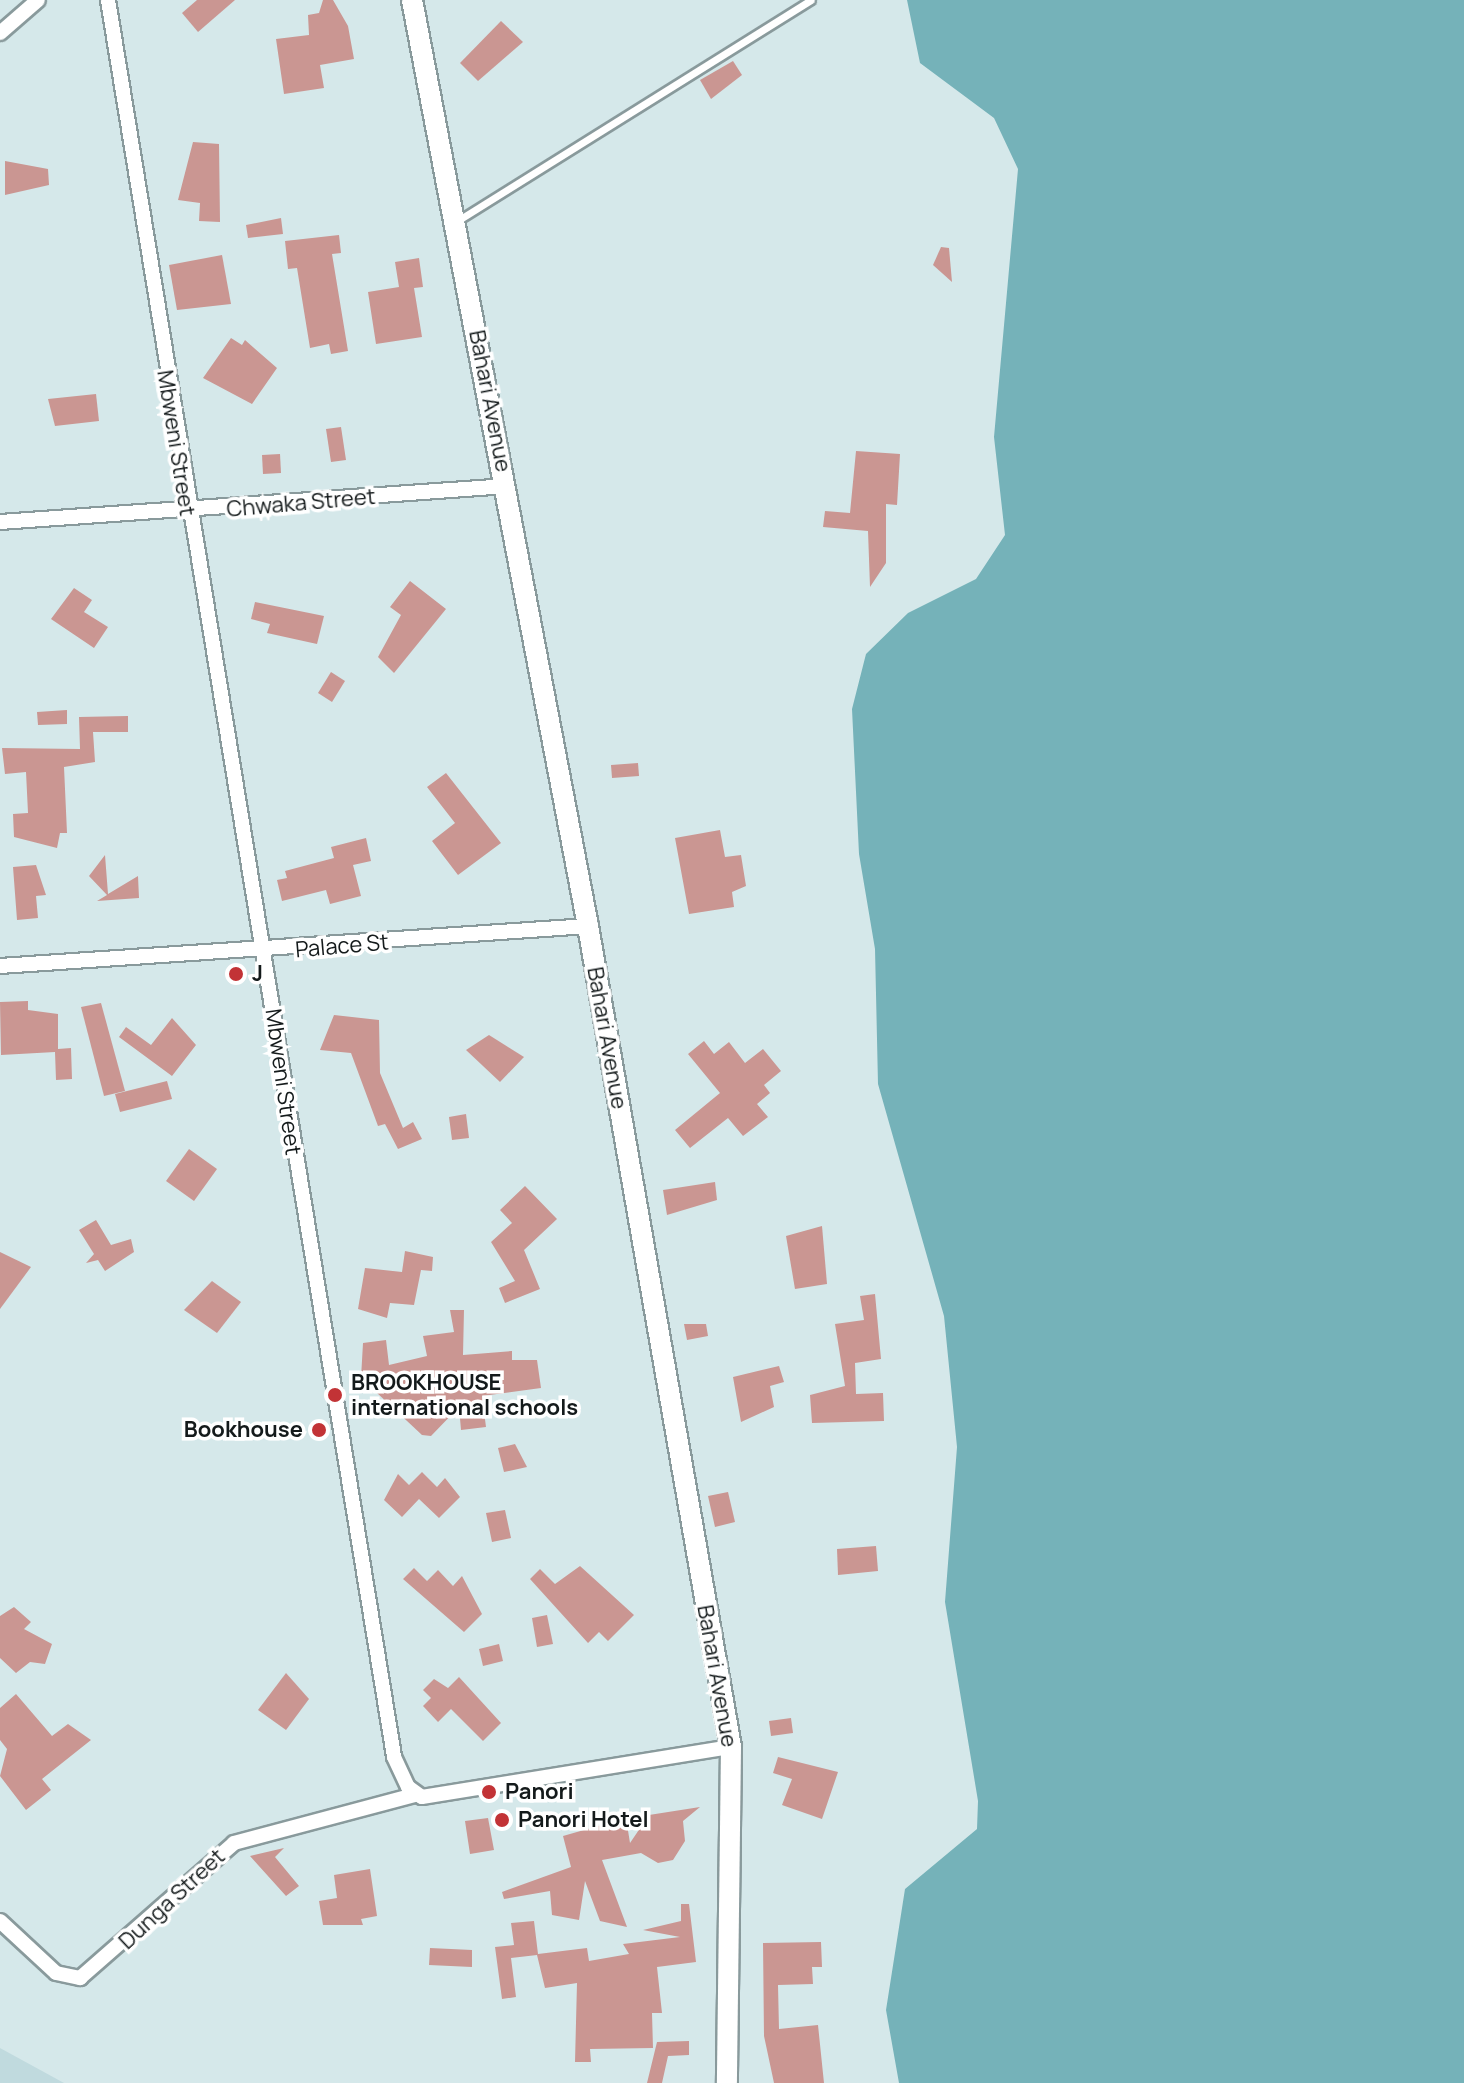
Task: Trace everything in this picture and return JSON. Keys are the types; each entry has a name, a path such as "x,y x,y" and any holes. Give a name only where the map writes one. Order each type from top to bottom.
{"street":[{"path":"0,33 38,0"},
{"name":"Mbweni Street","path":"108,0 186,513 264,952 371,1593 384,1720 415,1795"},
{"name":"Bahari Avenue","path":"412,0 507,486 588,926 731,1747 727,2083"},
{"name":"Chwaka Street","path":"0,522 186,513 507,486"},
{"name":"Palace St","path":"0,966 264,952 588,926"},
{"path":"415,1795 731,1747"},
{"name":"Dunga Street","path":"0,1921 56,1973 80,1978 234,1843 415,1795"}],"lane":[{"path":"455,222 811,0"}],"shaded area":[{"path":"0,2048 64,2083 0,2083"}],"water":[{"path":"907,0 1464,0 1464,2083 899,2083 886,2010 905,1889 977,1829 978,1801 945,1602 957,1447 944,1316 878,1084 875,949 859,854 852,709 866,654 908,613 976,579 1005,535 994,437 1018,169 994,118 920,63"}],"building":[{"path":"197,0 235,0 198,32 182,13"},
{"path":"323,0 333,0 348,26 354,59 320,65 324,88 284,94 276,39 309,35 308,15 319,13"},
{"path":"501,21 523,42 478,81 460,63"},
{"path":"733,61 742,75 711,99 700,80"},
{"path":"193,142 219,144 220,222 199,221 200,203 178,200"},
{"path":"5,161 48,169 49,185 5,195"},
{"path":"281,218 283,234 248,238 246,225"},
{"path":"339,235 341,253 332,254 348,351 331,354 329,344 310,348 297,268 288,269 285,241"},
{"path":"941,247 949,248 952,282 933,265"},
{"path":"222,255 231,304 177,310 169,265"},
{"path":"419,258 423,287 414,288 422,337 376,344 368,292 399,287 395,262"},
{"path":"231,338 242,345 245,340 277,368 252,404 203,378"},
{"path":"96,394 99,421 55,426 48,399"},
{"path":"341,427 346,460 331,462 326,429"},
{"path":"856,451 900,454 897,505 886,504 886,563 870,587 868,531 823,527 825,511 850,513"},
{"path":"280,454 281,473 263,474 262,455"},
{"path":"410,581 446,609 394,673 378,657 401,615 390,607"},
{"path":"74,588 92,600 84,612 108,627 94,648 51,619"},
{"path":"255,602 324,616 317,644 267,633 270,624 251,619"},
{"path":"331,672 345,681 332,702 318,693"},
{"path":"67,710 67,724 38,725 37,712"},
{"path":"128,716 128,732 93,732 95,762 64,767 67,833 60,833 57,848 14,837 13,814 28,813 26,772 5,774 2,748 80,749 79,717"},
{"path":"638,763 639,776 612,778 611,765"},
{"path":"446,773 501,843 458,875 432,841 455,823 427,787"},
{"path":"720,830 725,857 741,855 746,886 732,892 734,907 689,914 675,838"},
{"path":"366,838 371,861 353,865 361,896 330,904 326,890 282,901 277,880 287,878 285,871 334,858 331,847"},
{"path":"105,855 108,894 138,876 139,898 97,901 107,895 89,876"},
{"path":"36,865 46,895 36,896 38,918 17,920 13,867"},
{"path":"28,1001 28,1010 58,1014 58,1049 71,1048 72,1079 56,1080 55,1052 1,1055 0,1002"},
{"path":"101,1003 125,1091 104,1096 81,1007"},
{"path":"334,1015 379,1020 380,1073 403,1128 413,1122 422,1139 398,1149 385,1124 378,1126 351,1053 320,1050"},
{"path":"172,1018 196,1045 172,1076 119,1037 126,1027 151,1045"},
{"path":"489,1035 524,1057 500,1082 466,1050"},
{"path":"704,1041 714,1054 729,1042 745,1063 763,1049 781,1071 764,1085 770,1093 757,1104 768,1117 743,1136 728,1118 690,1148 675,1130 720,1093 688,1054"},
{"path":"167,1081 172,1099 120,1112 115,1094"},
{"path":"466,1114 469,1138 452,1140 449,1117"},
{"path":"189,1149 217,1169 194,1201 166,1181"},
{"path":"715,1182 717,1200 667,1215 663,1190"},
{"path":"525,1186 557,1219 524,1250 540,1289 505,1303 499,1288 515,1281 491,1242 512,1223 500,1210"},
{"path":"96,1220 111,1245 131,1239 134,1252 105,1271 98,1260 86,1263 94,1254 79,1230"},
{"path":"822,1226 827,1284 795,1289 786,1236"},
{"path":"405,1251 433,1257 432,1271 421,1270 414,1305 390,1303 387,1318 358,1309 365,1268 402,1272"},
{"path":"0,1252 31,1267 0,1309"},
{"path":"212,1281 241,1302 217,1333 184,1310"},
{"path":"875,1294 881,1359 855,1363 856,1394 883,1393 884,1421 812,1423 810,1395 845,1386 835,1324 864,1320 860,1296"},
{"path":"450,1310 464,1310 463,1355 512,1351 512,1360 537,1360 541,1388 482,1396 486,1427 461,1430 459,1407 431,1436 422,1435 361,1378 363,1343 386,1340 389,1365 427,1356 423,1336 454,1332"},
{"path":"684,1324 706,1324 708,1336 687,1340"},
{"path":"779,1366 784,1382 770,1386 774,1407 741,1422 733,1377"},
{"path":"515,1444 527,1467 504,1472 498,1448"},
{"path":"422,1472 437,1487 445,1478 460,1497 439,1518 419,1499 402,1517 384,1500 398,1474 409,1485"},
{"path":"728,1492 735,1522 715,1527 708,1496"},
{"path":"505,1510 511,1538 492,1542 486,1513"},
{"path":"876,1546 878,1571 838,1575 837,1549"},
{"path":"580,1566 634,1615 608,1641 599,1632 588,1643 530,1579 540,1569 555,1584"},
{"path":"414,1568 427,1581 438,1570 453,1586 462,1576 482,1614 464,1632 403,1579"},
{"path":"14,1607 31,1622 24,1629 52,1644 45,1664 30,1662 16,1673 0,1658 0,1616"},
{"path":"547,1615 553,1644 537,1647 532,1618"},
{"path":"499,1644 503,1661 483,1666 479,1649"},
{"path":"286,1673 309,1699 286,1730 258,1710"},
{"path":"459,1677 501,1723 483,1741 451,1709 438,1722 423,1706 431,1698 423,1690 434,1679 448,1688"},
{"path":"16,1694 52,1736 68,1724 91,1740 42,1779 51,1790 26,1810 0,1776 7,1749 0,1740 0,1708"},
{"path":"791,1718 793,1733 771,1736 769,1721"},
{"path":"778,1757 838,1772 822,1819 782,1805 792,1779 773,1773"},
{"path":"700,1807 683,1821 685,1841 673,1860 658,1863 641,1853 602,1860 627,1927 600,1921 585,1881 579,1920 552,1915 550,1891 504,1899 502,1892 571,1867 563,1836 626,1818 630,1843 649,1815"},
{"path":"488,1818 494,1850 470,1854 465,1821"},
{"path":"284,1848 275,1857 299,1886 286,1896 250,1856"},
{"path":"370,1869 377,1916 361,1919 363,1925 323,1925 319,1901 337,1898 334,1875"},
{"path":"681,1904 689,1904 696,1962 657,1967 662,2013 652,2013 653,2048 590,2049 591,2062 575,2062 577,1983 545,1988 537,1955 511,1958 516,1997 502,1999 495,1947 514,1945 511,1923 534,1921 538,1954 587,1948 589,1961 629,1954 623,1944 680,1937 643,1930 681,1921"},
{"path":"821,1942 822,1967 812,1967 813,1984 778,1985 779,2029 818,2025 824,2083 774,2083 764,2036 763,1943"},
{"path":"430,1948 472,1950 472,1967 429,1965"},
{"path":"689,2041 689,2055 668,2056 662,2083 647,2083 657,2042"}],"place":[{"name":"J","path":"236,974"},
{"name":"BROOKHOUSE international schools","path":"335,1395"},
{"name":"Bookhouse","path":"319,1430"},
{"name":"Panori","path":"489,1792"},
{"name":"Panori Hotel","path":"502,1820"}]}
